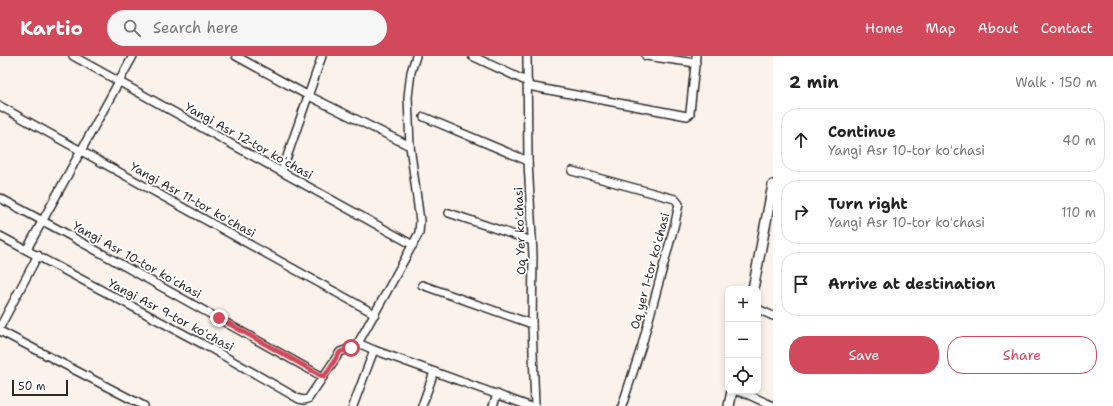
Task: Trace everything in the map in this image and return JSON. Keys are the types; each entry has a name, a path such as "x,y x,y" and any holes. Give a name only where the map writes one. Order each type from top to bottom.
{"street":[{"name":"Yangi Asr 12-tor koʻchasi","path":"73,56 413,245"},
{"path":"27,249 133,56"},
{"path":"236,56 307,95 410,146"},
{"path":"282,171 307,95 322,56"},
{"path":"324,377 340,352 351,348 358,343 419,233 420,227 410,146 409,83 416,56"},
{"path":"472,56 528,84 688,116 690,114 696,60 646,56"},
{"name":"Oq Yer koʻchasi","path":"527,56 528,161 532,241 532,324 535,406"},
{"name":"Yangi Asr 11-tor koʻchasi","path":"0,106 375,314"},
{"path":"424,117 528,161"},
{"name":"Oq yer 1-tor koʻchasi","path":"572,171 675,199 678,200 679,204 642,345 622,406"},
{"path":"754,286 773,184"},
{"name":"Yangi Asr 10-tor koʻchasi","path":"0,198 324,377"},
{"path":"450,213 532,241"},
{"name":"Yangi Asr 9-tor koʻchasi","path":"0,236 27,249 210,348 299,399 308,399 324,377"},
{"path":"0,326 38,255"},
{"path":"422,285 532,324"},
{"path":"761,310 773,316"},
{"path":"0,331 142,406"},
{"path":"358,343 530,406"},
{"path":"353,406 374,350"},
{"path":"422,406 434,372"},
{"path":"493,406 497,394"},
{"path":"729,406 731,394"},
{"path":"746,394 773,406"}],"route":[{"path":"219,318 324,377 340,352 351,348"}]}
